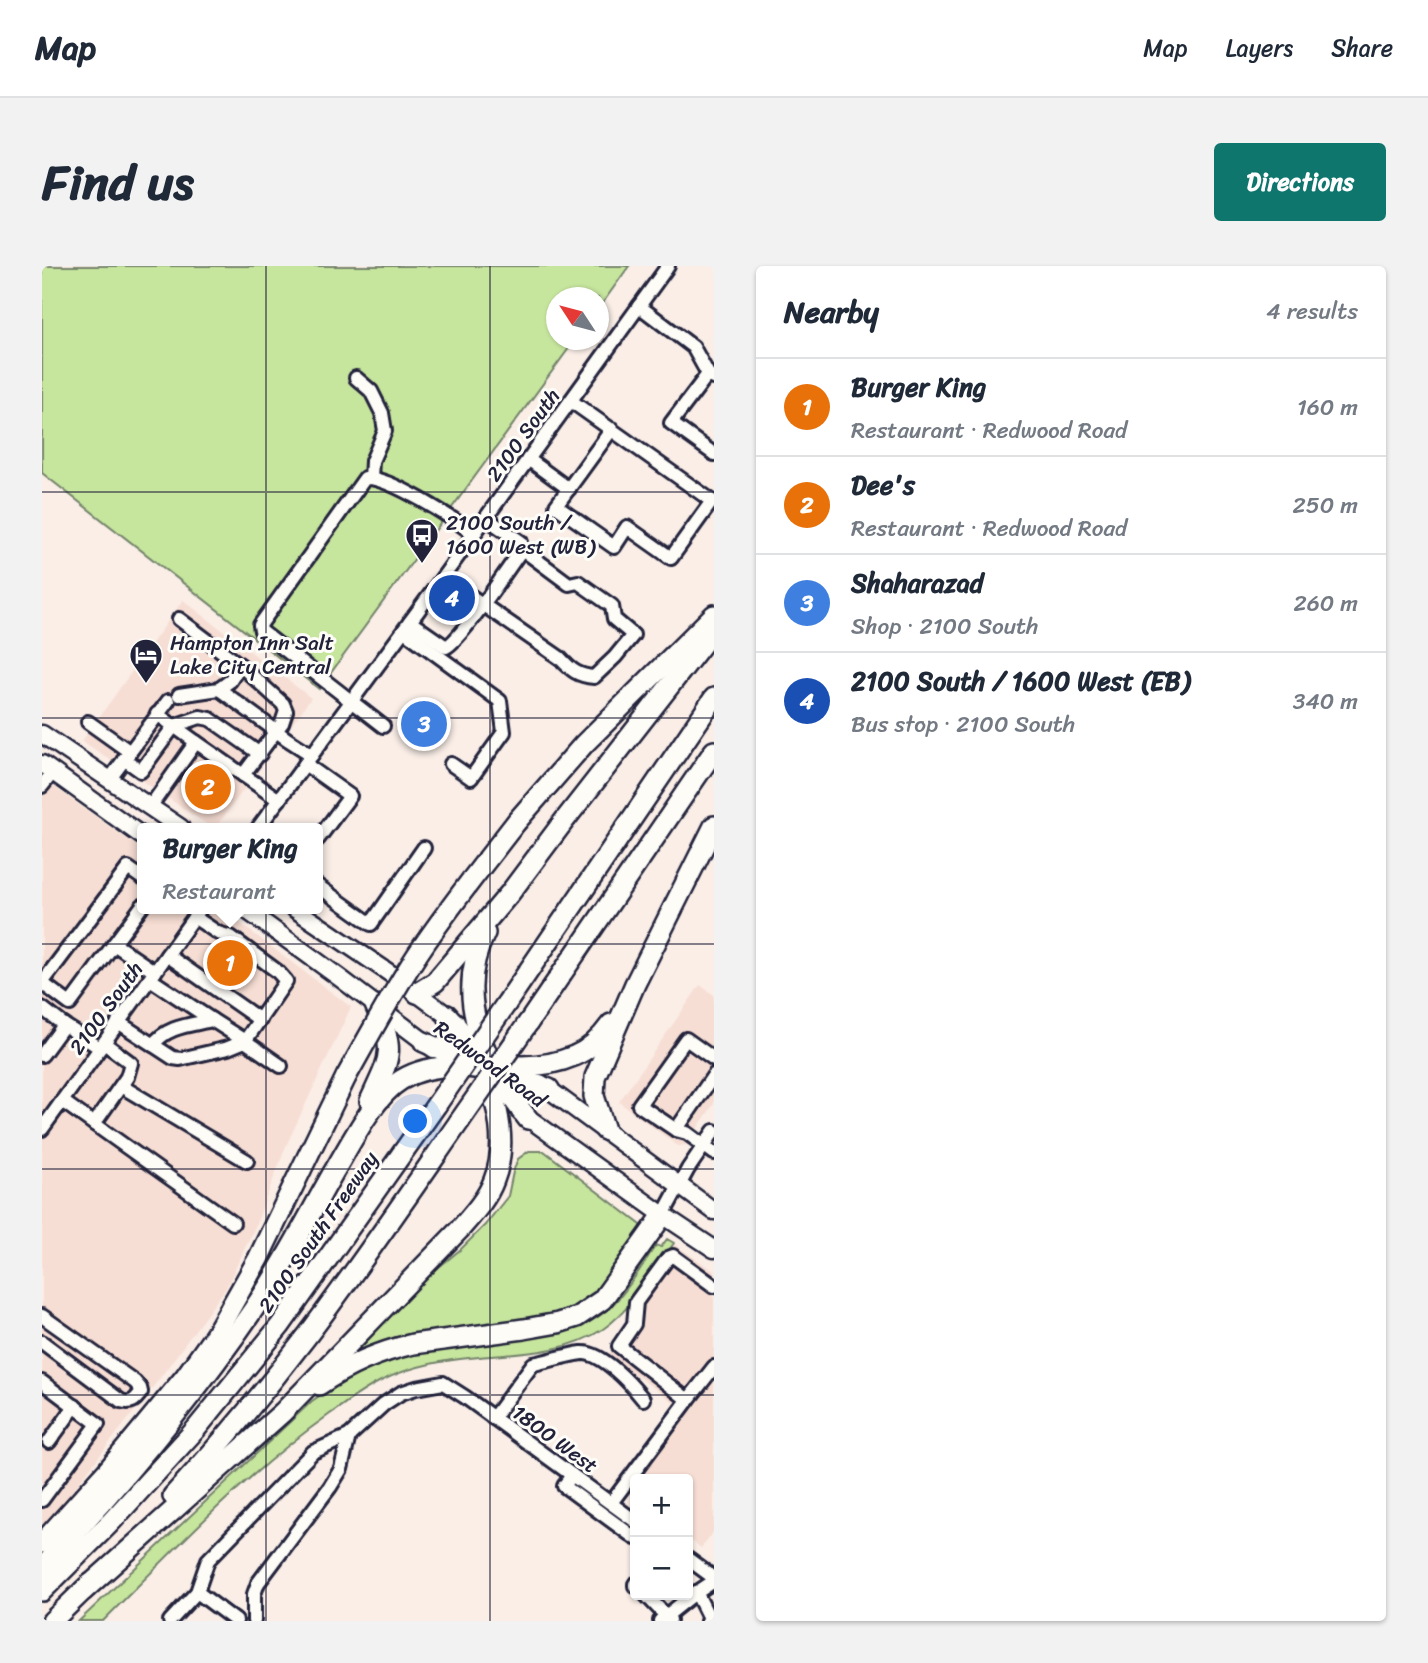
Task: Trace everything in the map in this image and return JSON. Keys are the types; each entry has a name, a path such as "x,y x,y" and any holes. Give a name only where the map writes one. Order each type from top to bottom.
{"highway":[{"path":"42,1543 107,1471 185,1377 215,1335 241,1291 346,1077 418,954 467,884 584,744 714,615"},
{"path":"417,993 435,982 510,893 714,629"},
{"name":"2100 South Freeway","path":"42,1591 110,1523 196,1429 280,1326 437,1104 714,698"},
{"path":"52,1621 176,1494 307,1336 528,1023 714,751"},
{"path":"424,1042 488,1071 515,1065 551,1063 585,1050 604,1034 619,1012 714,826"},
{"path":"83,1591 283,1412 484,1200 493,1183 500,1156 499,1122 472,995 473,965 485,934 510,893"},
{"path":"605,1130 595,1101 595,1077 635,984"},
{"path":"352,1140 390,1053 388,1037 375,1005"},
{"path":"447,1015 528,1119"},
{"path":"42,1569 142,1456 200,1384 254,1309 352,1140 381,1097 395,1084 419,1072 456,1066 522,1079 549,1089"},
{"path":"283,1412 339,1372 390,1350 413,1344 547,1325 577,1317 602,1300 663,1215"},
{"path":"42,1555 142,1456"}],"main road":[{"path":"42,734 174,823"},
{"path":"47,768 137,831"},
{"name":"Redwood Road","path":"252,914 456,1066"},
{"name":"Redwood Road","path":"302,914 417,993 714,1211"},
{"name":"Redwood Road","path":"528,1119 714,1249"}],"street":[{"name":"2100 South","path":"262,823 668,266"},
{"path":"639,306 693,347 711,376 671,423 714,454"},
{"path":"356,378 371,391 382,413 384,432 372,461 370,478"},
{"path":"571,401 612,429 712,501 671,558 627,527 614,547 556,506 612,429"},
{"path":"528,459 569,489"},
{"path":"383,726 261,631 260,625 365,478 407,493 442,511 474,534"},
{"path":"407,626 450,646 482,604 522,549 521,542 486,518"},
{"path":"443,577 560,658 569,668 583,676 594,677 634,635 614,619 612,606 578,582 569,584 522,549"},
{"path":"179,619 240,666 283,704 286,711 276,731 243,775"},
{"path":"407,626 500,701 504,732 471,778 451,764"},
{"path":"109,780 157,714 174,698 219,689 230,681 240,666"},
{"path":"219,689 276,731 350,796 323,831"},
{"path":"157,714 279,800"},
{"path":"88,722 141,771 174,726 200,716 210,719 260,754"},
{"path":"150,807 196,742"},
{"path":"42,786 47,768"},
{"path":"323,890 371,925 424,848"},
{"path":"137,874 128,868 42,984 70,1004 137,913"},
{"name":"2100 South","path":"44,1122 62,1101 196,914"},
{"path":"118,1023 173,1058 180,1059 228,1048 245,1041 286,981 277,971 231,937 218,933 198,914"},
{"path":"114,944 212,1020 281,1066"},
{"path":"167,955 260,1020"},
{"path":"42,1008 64,1025 131,1063 127,1077 94,1124"},
{"path":"153,1045 159,1037 172,1029 212,1020"},
{"path":"42,1055 64,1025"},
{"path":"709,1150 687,1133 676,1130 639,1105 686,1039 714,1059"},
{"path":"676,1130 714,1075"},
{"path":"121,1086 247,1161"},
{"path":"62,1101 233,1223"},
{"path":"663,1215 680,1184 709,1150 714,1131"},
{"path":"688,1401 619,1346 634,1324 636,1302 668,1258 673,1256 714,1286"},
{"path":"42,1316 135,1382 141,1392 132,1402 121,1401 42,1342"},
{"path":"494,1418 533,1364 585,1353 601,1358 634,1387 643,1399"},
{"path":"611,1503 714,1367"},
{"path":"42,1382 96,1422 97,1427 42,1500"},
{"name":"1800 West","path":"349,1436 384,1404 401,1393 443,1383 630,1517"},
{"path":"49,1442 75,1406"},
{"path":"170,1621 197,1592 208,1560 313,1452 349,1436"},
{"path":"254,1621 254,1594 258,1583 330,1487 341,1468 349,1436"},
{"path":"572,1475 564,1486 634,1537"},
{"path":"650,1600 666,1619 714,1579 693,1563"},
{"path":"197,1592 236,1621"},
{"path":"696,1592 709,1618 707,1621"}],"shaded area":[{"path":"183,600 311,698 256,775 196,732 153,788 82,741"},
{"path":"196,734 254,776 219,823 205,823 156,790"},
{"path":"42,778 137,846 137,914 228,914 351,1007 286,1146 255,1227 226,1288 60,1507 42,1525"},
{"path":"700,985 714,995 714,1104 686,1145 678,1146 619,1102"},
{"path":"674,1244 714,1271 714,1531 701,1548 693,1542 693,1474 630,1474 630,1495 616,1485 676,1404 608,1355 629,1326 632,1301"}],"green space":[{"path":"42,266 629,266 609,294 609,287 546,287 546,350 568,350 319,689 42,473"},
{"path":"529,1151 544,1151 645,1228 594,1298 571,1314 351,1361 346,1355 371,1330 385,1322 414,1289 485,1225 508,1196 518,1159"},
{"path":"667,1239 674,1243 650,1278 624,1311 603,1329 570,1345 420,1366 376,1384 299,1437 240,1486 103,1621 79,1621 312,1401 333,1386 375,1365 413,1354 553,1333 582,1325 611,1306 628,1287 656,1245 661,1247"}],"place":[{"name":"2100 South / 1600 West (WB)","path":"422,565"},
{"name":"2100 South / 1600 West (EB)","path":"452,598"},
{"name":"Hampton Inn Salt Lake City Central","path":"146,685"},
{"name":"Shaharazad","path":"424,724"},
{"name":"Dee's","path":"208,787"},
{"name":"Burger King","path":"230,963"}]}
